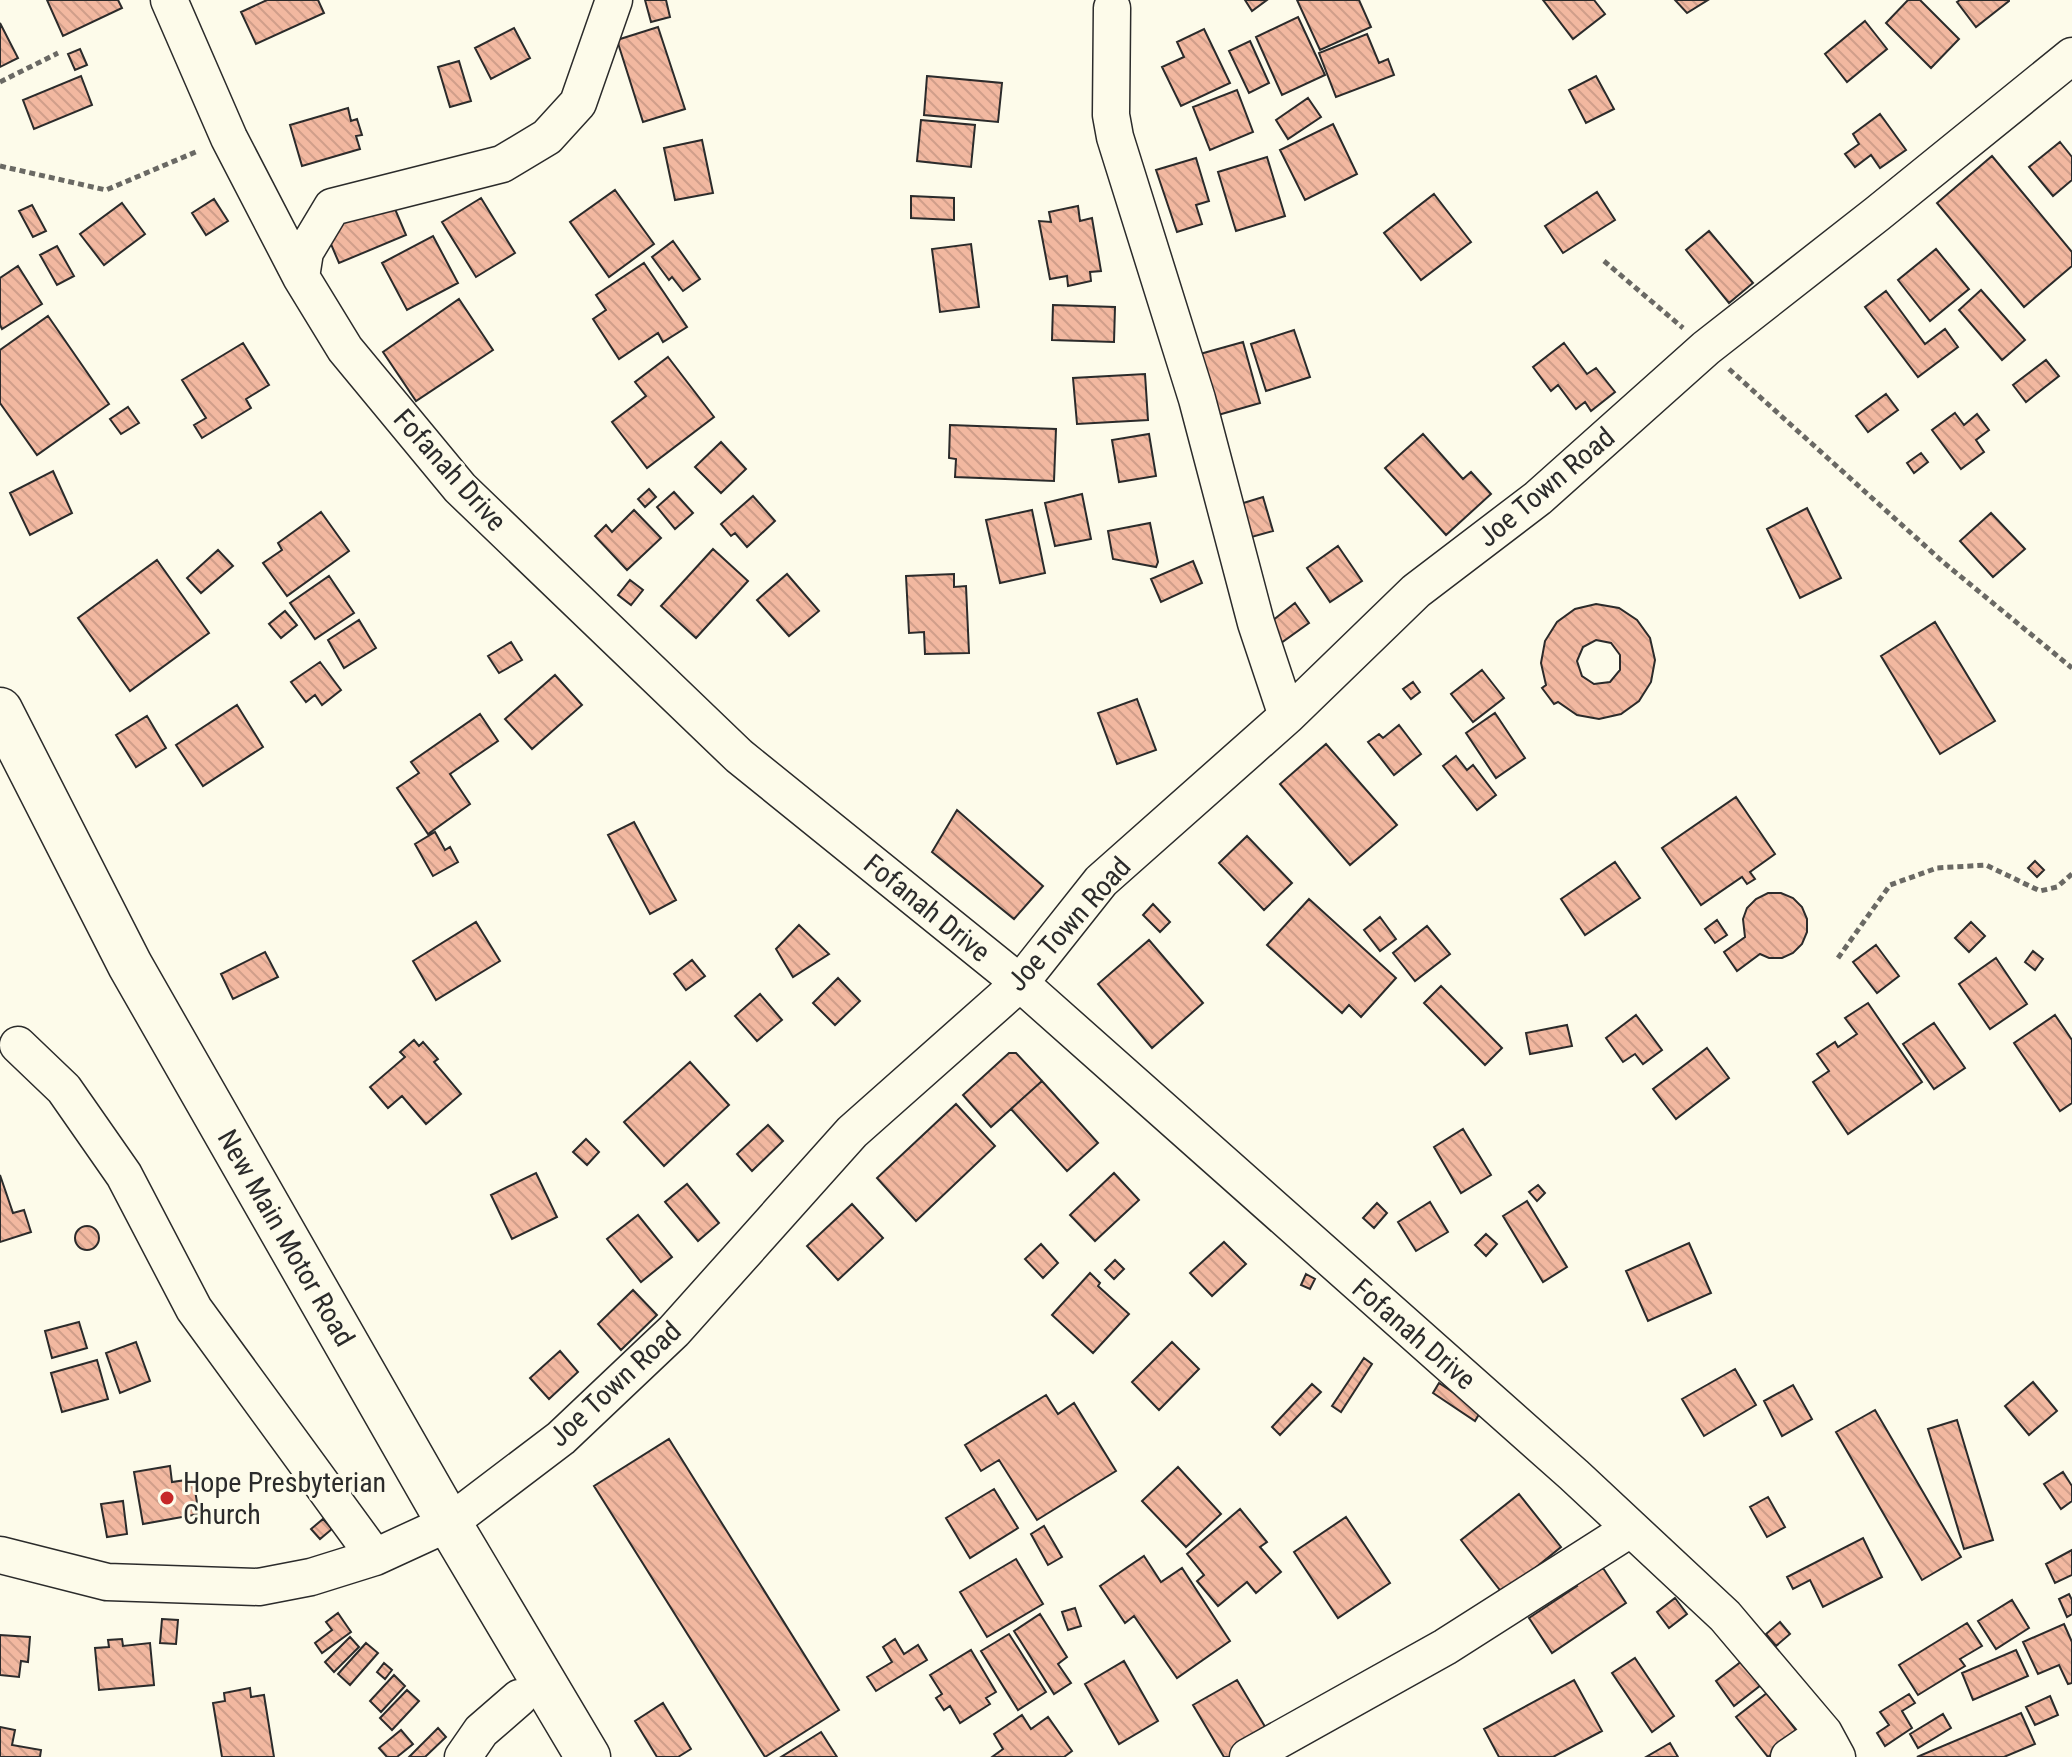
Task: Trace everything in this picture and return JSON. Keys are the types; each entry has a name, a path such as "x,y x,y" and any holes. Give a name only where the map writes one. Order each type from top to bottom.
{"highway":[{"name":"New Main Motor Road","path":"0,710 130,965 435,1529 519,1698 555,1757"},
{"name":"New Main Motor Road","path":"0,772 104,975 435,1529 543,1685 588,1757"}],"street":[{"name":"Fofanah Drive","path":"169,0 229,138 301,277 345,349 460,488 739,756 1020,983 1574,1475 1725,1616 1830,1745"},
{"path":"301,277 305,252 332,207 502,164 547,137 578,103 614,0"},
{"path":"1112,8 1111,115 1115,137 1197,399 1256,623 1287,716"},
{"name":"Joe Town Road","path":"0,1555 107,1582 259,1587 311,1577 375,1557 435,1529 561,1438 674,1331 852,1132 1020,983 1101,881 1287,716 1416,591 1538,498 1706,348 2072,56"},
{"path":"18,1045 64,1089 124,1175 194,1309 375,1557"},
{"path":"1248,1757 1445,1647 1630,1529"},
{"path":"463,1757 481,1731 519,1698"},
{"path":"1789,1757 1830,1745"}],"path":[{"path":"0,82 58,53"},
{"path":"0,166 106,190 229,138"},
{"path":"1604,261 1706,348 1943,562 2072,668"},
{"path":"1838,958 1890,885 1937,868 1986,865 2040,891 2057,887 2072,874"}],"building":[{"path":"47,0 118,0 122,8 63,36"},
{"path":"267,0 318,0 324,13 256,44 241,12"},
{"path":"645,0 666,0 670,17 651,22"},
{"path":"1245,0 1267,0 1252,11"},
{"path":"1297,0 1359,0 1371,27 1320,50"},
{"path":"1543,0 1594,0 1605,14 1573,39"},
{"path":"1675,0 1708,0 1687,13"},
{"path":"1908,0 1920,0 1959,39 1931,68 1886,23"},
{"path":"2009,1 1976,27 1957,2"},
{"path":"1298,17 1325,75 1282,95 1256,37"},
{"path":"1865,21 1887,49 1847,82 1825,54"},
{"path":"0,23 18,58 0,67"},
{"path":"658,27 685,109 643,122 617,40"},
{"path":"514,28 530,58 491,79 475,48"},
{"path":"1204,29 1230,83 1181,106 1162,67 1184,57 1177,42"},
{"path":"1367,34 1379,63 1388,59 1394,75 1336,97 1319,53"},
{"path":"1250,41 1269,83 1249,93 1229,51"},
{"path":"80,49 87,65 75,70 68,54"},
{"path":"459,61 471,101 450,107 438,67"},
{"path":"81,76 92,105 34,129 23,100"},
{"path":"927,76 1002,83 998,122 924,115"},
{"path":"1596,76 1614,109 1586,123 1569,90"},
{"path":"1237,90 1253,132 1210,150 1193,107"},
{"path":"1308,98 1321,117 1288,139 1276,120"},
{"path":"348,108 351,121 357,119 362,135 356,136 360,149 302,166 290,125"},
{"path":"1880,114 1906,150 1880,168 1871,155 1855,167 1845,154 1859,144 1853,134"},
{"path":"921,120 975,125 971,167 917,161"},
{"path":"1333,124 1357,174 1305,200 1280,150"},
{"path":"702,140 713,193 675,200 664,148"},
{"path":"2060,142 2072,157 2072,180 2053,196 2029,167"},
{"path":"1992,156 2072,252 2072,266 2024,307 1937,203"},
{"path":"1267,157 1285,216 1236,231 1218,172"},
{"path":"1196,158 1209,201 1196,205 1202,224 1177,232 1156,170"},
{"path":"615,190 654,244 609,277 570,222"},
{"path":"1597,192 1615,220 1563,253 1545,226"},
{"path":"1434,194 1471,242 1421,280 1384,233"},
{"path":"911,196 954,198 954,220 911,218"},
{"path":"481,198 515,253 476,277 442,222"},
{"path":"214,199 228,221 206,235 192,213"},
{"path":"392,202 406,235 339,263 325,230"},
{"path":"122,203 145,234 104,265 80,234"},
{"path":"32,205 46,231 33,237 19,211"},
{"path":"1078,206 1080,221 1092,218 1101,271 1090,272 1091,281 1068,286 1067,276 1050,279 1039,221 1051,222 1049,212"},
{"path":"1709,231 1753,283 1729,303 1686,250"},
{"path":"433,236 458,283 407,310 382,263"},
{"path":"673,241 700,279 683,291 672,277 669,280 652,257"},
{"path":"971,244 979,307 940,312 932,249"},
{"path":"57,246 74,276 57,285 40,255"},
{"path":"1936,249 1969,289 1930,321 1898,280"},
{"path":"644,263 687,327 663,342 658,333 619,359 593,319 606,310 596,295"},
{"path":"18,266 42,304 2,329 0,278"},
{"path":"1981,290 2025,340 2002,360 1959,310"},
{"path":"1886,291 1925,344 1945,329 1958,347 1918,377 1865,307"},
{"path":"459,299 493,350 416,401 383,352"},
{"path":"1053,305 1115,307 1114,342 1052,340"},
{"path":"48,316 109,404 37,455 0,403 0,350"},
{"path":"1294,330 1310,377 1266,391 1251,344"},
{"path":"1243,342 1260,403 1218,415 1200,354"},
{"path":"243,343 269,385 246,399 251,408 202,438 194,425 206,418 182,380"},
{"path":"1564,343 1587,374 1596,368 1615,392 1591,411 1585,402 1576,409 1558,385 1551,391 1533,367"},
{"path":"668,357 714,417 647,468 612,422 646,396 635,382"},
{"path":"2046,360 2059,376 2026,402 2013,385"},
{"path":"1145,374 1148,420 1077,424 1073,378"},
{"path":"1886,394 1898,410 1868,432 1856,416"},
{"path":"128,407 139,423 121,434 110,419"},
{"path":"1955,413 1964,425 1977,414 1989,430 1976,440 1984,452 1961,469 1932,430"},
{"path":"950,425 1056,429 1054,481 955,477 956,459 949,458"},
{"path":"1149,434 1156,476 1119,482 1112,440"},
{"path":"1423,434 1463,479 1471,472 1491,494 1446,535 1385,468"},
{"path":"721,442 746,469 721,493 695,467"},
{"path":"1921,453 1928,462 1914,473 1907,463"},
{"path":"53,471 72,513 30,535 10,493"},
{"path":"649,489 656,497 645,507 638,499"},
{"path":"674,492 693,513 675,529 657,507"},
{"path":"1082,494 1091,539 1055,546 1045,503"},
{"path":"753,496 775,521 747,547 735,533 731,536 721,524"},
{"path":"1263,497 1273,531 1237,541 1227,508"},
{"path":"1807,508 1841,578 1800,598 1767,529"},
{"path":"634,510 661,538 627,570 595,536 606,525 612,532"},
{"path":"1032,510 1045,573 1000,583 986,520"},
{"path":"321,512 349,551 287,596 263,563 282,550 278,543"},
{"path":"1991,513 2025,549 1993,577 1960,541"},
{"path":"1150,523 1158,562 1156,567 1113,559 1108,531"},
{"path":"1338,546 1362,581 1330,602 1307,568"},
{"path":"713,549 748,581 696,638 661,606"},
{"path":"218,550 233,566 201,593 187,578"},
{"path":"157,560 209,633 130,691 78,618"},
{"path":"1193,561 1202,583 1161,602 1151,579"},
{"path":"787,574 819,611 789,636 757,600"},
{"path":"954,574 954,587 966,586 969,653 925,654 924,632 909,633 906,576"},
{"path":"329,576 354,613 315,639 290,603"},
{"path":"630,580 643,590 631,605 618,595"},
{"path":"1295,603 1309,623 1281,643 1268,624"},
{"path":"1596,604 1619,608 1637,620 1650,638 1655,660 1651,682 1639,701 1621,714 1599,719 1577,715 1558,702 1554,704 1542,688 1546,685 1541,663 1545,641 1557,622 1575,609","holes":["1596,640 1611,643 1620,655 1620,670 1610,682 1594,684 1582,676 1577,661 1583,647"]},
{"path":"285,611 297,625 281,638 269,624"},
{"path":"359,620 376,648 344,668 328,640"},
{"path":"1935,622 1995,721 1940,754 1881,656"},
{"path":"511,642 522,660 499,673 488,656"},
{"path":"320,662 341,690 322,705 315,695 306,702 291,682"},
{"path":"1482,670 1504,698 1473,722 1451,694"},
{"path":"555,675 582,705 532,749 505,719"},
{"path":"1413,682 1420,692 1411,699 1403,689"},
{"path":"1137,699 1156,750 1117,764 1098,713"},
{"path":"237,705 263,747 203,786 176,745"},
{"path":"1495,713 1525,758 1496,778 1466,733"},
{"path":"480,714 498,741 450,774 470,804 428,834 397,788 419,773 411,762"},
{"path":"147,716 166,748 136,767 116,735"},
{"path":"1399,725 1421,754 1394,775 1368,742 1379,734 1383,738"},
{"path":"1326,744 1397,825 1350,865 1280,784"},
{"path":"1456,756 1467,770 1473,765 1496,795 1477,810 1443,766"},
{"path":"1736,797 1775,854 1750,872 1755,879 1747,884 1742,877 1701,905 1662,848"},
{"path":"957,810 1043,886 1014,919 932,852"},
{"path":"634,822 676,900 650,914 608,835"},
{"path":"435,832 445,850 450,847 458,862 433,876 415,844"},
{"path":"1247,836 1292,883 1264,910 1219,863"},
{"path":"2035,861 2044,870 2037,877 2028,868"},
{"path":"1615,862 1640,898 1585,935 1561,899"},
{"path":"1768,893 1781,893 1793,898 1802,907 1807,919 1807,932 1802,944 1793,953 1782,958 1760,954 1737,971 1724,952 1745,937 1743,919 1747,908"},
{"path":"1309,899 1396,978 1361,1017 1349,1005 1342,1013 1267,945"},
{"path":"1153,904 1170,922 1160,932 1143,915"},
{"path":"1380,917 1396,939 1380,951 1364,930"},
{"path":"1717,920 1727,935 1715,943 1705,929"},
{"path":"476,922 500,961 436,1000 413,961"},
{"path":"1971,922 1985,936 1969,952 1955,938"},
{"path":"799,925 829,954 793,977 776,949"},
{"path":"1427,926 1450,954 1415,981 1393,953"},
{"path":"1149,940 1203,1003 1152,1048 1098,984"},
{"path":"1876,945 1899,976 1877,993 1853,962"},
{"path":"2033,951 2043,959 2035,970 2025,962"},
{"path":"265,952 278,977 233,999 221,974"},
{"path":"1996,958 2027,1004 1990,1029 1959,984"},
{"path":"692,960 705,976 686,990 674,974"},
{"path":"838,978 860,1001 835,1025 813,1003"},
{"path":"1441,986 1502,1048 1485,1065 1424,1003"},
{"path":"760,994 782,1020 757,1041 735,1016"},
{"path":"1868,1003 1922,1082 1848,1134 1813,1082 1829,1071 1817,1054 1835,1042 1838,1047 1857,1034 1845,1018"},
{"path":"1636,1015 1662,1050 1643,1064 1635,1054 1623,1062 1606,1038"},
{"path":"2055,1015 2072,1040 2072,1103 2060,1111 2014,1043"},
{"path":"1934,1023 1965,1068 1934,1089 1903,1044"},
{"path":"1567,1025 1572,1046 1530,1054 1526,1033"},
{"path":"414,1040 419,1046 423,1042 438,1059 434,1062 461,1094 426,1124 402,1096 388,1108 370,1087 405,1057 400,1052"},
{"path":"1707,1048 1729,1078 1676,1119 1653,1089"},
{"path":"1009,1053 1016,1053 1042,1081 991,1127 963,1095"},
{"path":"690,1062 729,1105 664,1166 624,1122"},
{"path":"1042,1081 1098,1143 1067,1171 1011,1109"},
{"path":"956,1104 995,1146 916,1221 877,1178"},
{"path":"768,1125 783,1141 752,1171 737,1154"},
{"path":"1463,1129 1491,1175 1461,1193 1434,1147"},
{"path":"586,1139 599,1152 587,1165 573,1152"},
{"path":"536,1173 557,1217 512,1239 491,1195"},
{"path":"1114,1173 1139,1200 1095,1241 1070,1215"},
{"path":"0,1175 13,1213 24,1210 31,1232 0,1242"},
{"path":"687,1184 719,1223 698,1241 665,1202"},
{"path":"1538,1185 1545,1193 1537,1201 1529,1192"},
{"path":"1527,1201 1567,1267 1543,1282 1503,1216"},
{"path":"1430,1202 1448,1232 1416,1251 1398,1222"},
{"path":"1377,1203 1387,1213 1374,1228 1363,1218"},
{"path":"852,1204 883,1238 838,1280 807,1246"},
{"path":"638,1215 672,1257 641,1282 607,1239"},
{"path":"87,1226 96,1229 99,1238 96,1247 87,1250 78,1247 75,1238 78,1229"},
{"path":"1486,1234 1497,1244 1486,1256 1475,1245"},
{"path":"1224,1242 1246,1264 1212,1296 1190,1273"},
{"path":"1689,1243 1711,1293 1648,1321 1626,1271"},
{"path":"1041,1244 1058,1263 1043,1278 1025,1259"},
{"path":"1115,1260 1124,1269 1114,1279 1105,1270"},
{"path":"1090,1273 1100,1283 1098,1286 1129,1314 1093,1353 1052,1315"},
{"path":"1306,1274 1315,1279 1310,1289 1301,1285"},
{"path":"633,1290 657,1315 621,1350 598,1324"},
{"path":"79,1322 87,1348 52,1358 45,1331"},
{"path":"136,1342 150,1381 120,1393 106,1353"},
{"path":"1172,1342 1199,1369 1159,1410 1132,1382"},
{"path":"560,1351 578,1372 549,1399 530,1378"},
{"path":"1364,1358 1372,1364 1341,1412 1332,1406"},
{"path":"97,1360 108,1399 62,1412 51,1373"},
{"path":"1735,1369 1756,1405 1704,1436 1682,1399"},
{"path":"2033,1382 2057,1411 2029,1435 2005,1406"},
{"path":"1439,1383 1481,1411 1475,1421 1433,1393"},
{"path":"1312,1384 1321,1392 1280,1435 1272,1427"},
{"path":"1793,1385 1812,1419 1782,1436 1764,1401"},
{"path":"1046,1395 1058,1414 1074,1403 1116,1471 1037,1520 999,1460 981,1471 965,1445"},
{"path":"1875,1410 1961,1557 1922,1580 1836,1432"},
{"path":"1957,1420 1993,1540 1964,1549 1928,1429"},
{"path":"669,1439 839,1710 765,1757 594,1486"},
{"name":"Hope Presbyterian Church","path":"170,1466 172,1482 193,1479 199,1514 143,1524 134,1472"},
{"path":"1178,1467 1221,1514 1186,1547 1142,1501"},
{"path":"2063,1472 2072,1486 2072,1501 2061,1509 2044,1484"},
{"path":"994,1489 1018,1528 970,1558 946,1518"},
{"path":"1519,1494 1561,1547 1503,1594 1461,1540"},
{"path":"1768,1497 1785,1527 1767,1537 1750,1507"},
{"path":"123,1501 127,1534 107,1537 101,1504"},
{"path":"1240,1509 1267,1542 1260,1547 1281,1572 1256,1593 1247,1582 1218,1606 1197,1581 1204,1575 1187,1554"},
{"path":"1346,1517 1390,1583 1338,1618 1294,1552"},
{"path":"323,1519 332,1529 320,1539 311,1529"},
{"path":"1044,1526 1062,1557 1048,1565 1031,1534"},
{"path":"1863,1538 1882,1577 1823,1607 1810,1580 1793,1589 1787,1577"},
{"path":"2072,1550 2072,1575 2055,1583 2046,1564"},
{"path":"1144,1556 1161,1582 1182,1568 1230,1641 1177,1678 1134,1616 1125,1623 1100,1586"},
{"path":"1016,1559 1043,1604 987,1637 960,1592"},
{"path":"1593,1567 1596,1572 1603,1568 1626,1603 1552,1653 1529,1618 1577,1586 1573,1581"},
{"path":"2069,1594 2072,1614 2067,1617 2059,1599"},
{"path":"1675,1598 1687,1614 1669,1628 1657,1612"},
{"path":"2012,1600 2029,1628 1996,1649 1978,1621"},
{"path":"1075,1608 1081,1626 1068,1630 1062,1612"},
{"path":"338,1613 351,1632 322,1653 315,1643 332,1630 326,1622"},
{"path":"1040,1614 1067,1657 1058,1664 1071,1683 1054,1694 1014,1631"},
{"path":"162,1619 178,1620 176,1644 160,1643"},
{"path":"1780,1622 1790,1634 1776,1646 1766,1634"},
{"path":"1967,1623 1982,1646 1960,1659 1965,1666 1918,1695 1899,1665"},
{"path":"2064,1624 2072,1642 2072,1683 2068,1684 2059,1665 2038,1674 2023,1642"},
{"path":"1009,1634 1046,1692 1018,1710 981,1651"},
{"path":"0,1635 30,1637 28,1662 21,1661 19,1677 0,1675"},
{"path":"350,1637 359,1647 334,1672 325,1662"},
{"path":"122,1639 123,1646 150,1643 154,1685 99,1690 95,1648 109,1647 108,1640"},
{"path":"895,1639 904,1654 918,1645 927,1660 876,1691 867,1677 892,1662 883,1647"},
{"path":"366,1643 378,1653 350,1685 338,1674"},
{"path":"971,1650 996,1692 986,1698 990,1704 960,1723 950,1706 944,1710 936,1698 942,1694 930,1675"},
{"path":"2016,1650 2028,1676 1973,1700 1962,1673"},
{"path":"1635,1658 1674,1716 1652,1732 1612,1673"},
{"path":"1124,1661 1158,1721 1119,1744 1085,1684"},
{"path":"1742,1661 1761,1685 1734,1706 1716,1681"},
{"path":"384,1663 392,1670 385,1679 377,1672"},
{"path":"394,1675 405,1686 381,1712 370,1701"},
{"path":"1237,1680 1270,1735 1233,1757 1224,1757 1193,1705"},
{"path":"1574,1680 1602,1731 1553,1757 1499,1757 1484,1729"},
{"path":"250,1688 251,1697 264,1695 274,1757 222,1757 213,1703 225,1701 224,1693"},
{"path":"407,1690 419,1701 392,1730 380,1718"},
{"path":"1767,1693 1798,1733 1768,1757 1736,1717"},
{"path":"1909,1694 1915,1703 1902,1711 1912,1728 1885,1746 1877,1733 1889,1725 1880,1712"},
{"path":"2050,1696 2058,1715 2035,1725 2026,1707"},
{"path":"663,1703 691,1749 678,1757 657,1757 635,1721"},
{"path":"2021,1713 2035,1744 2004,1757 1917,1757"},
{"path":"1943,1714 1951,1728 1918,1748 1910,1734"},
{"path":"1022,1715 1031,1729 1048,1717 1072,1751 1064,1757 992,1757 1003,1749 994,1734"},
{"path":"0,1727 15,1730 12,1745 41,1750 40,1757 0,1757"},
{"path":"438,1728 446,1737 425,1757 409,1757"},
{"path":"401,1730 413,1744 397,1757 387,1757 379,1748"},
{"path":"821,1732 837,1757 781,1757"},
{"path":"1670,1743 1678,1757 1646,1757"}],"place":[{"name":"Hope Presbyterian Church","path":"167,1498"}]}
